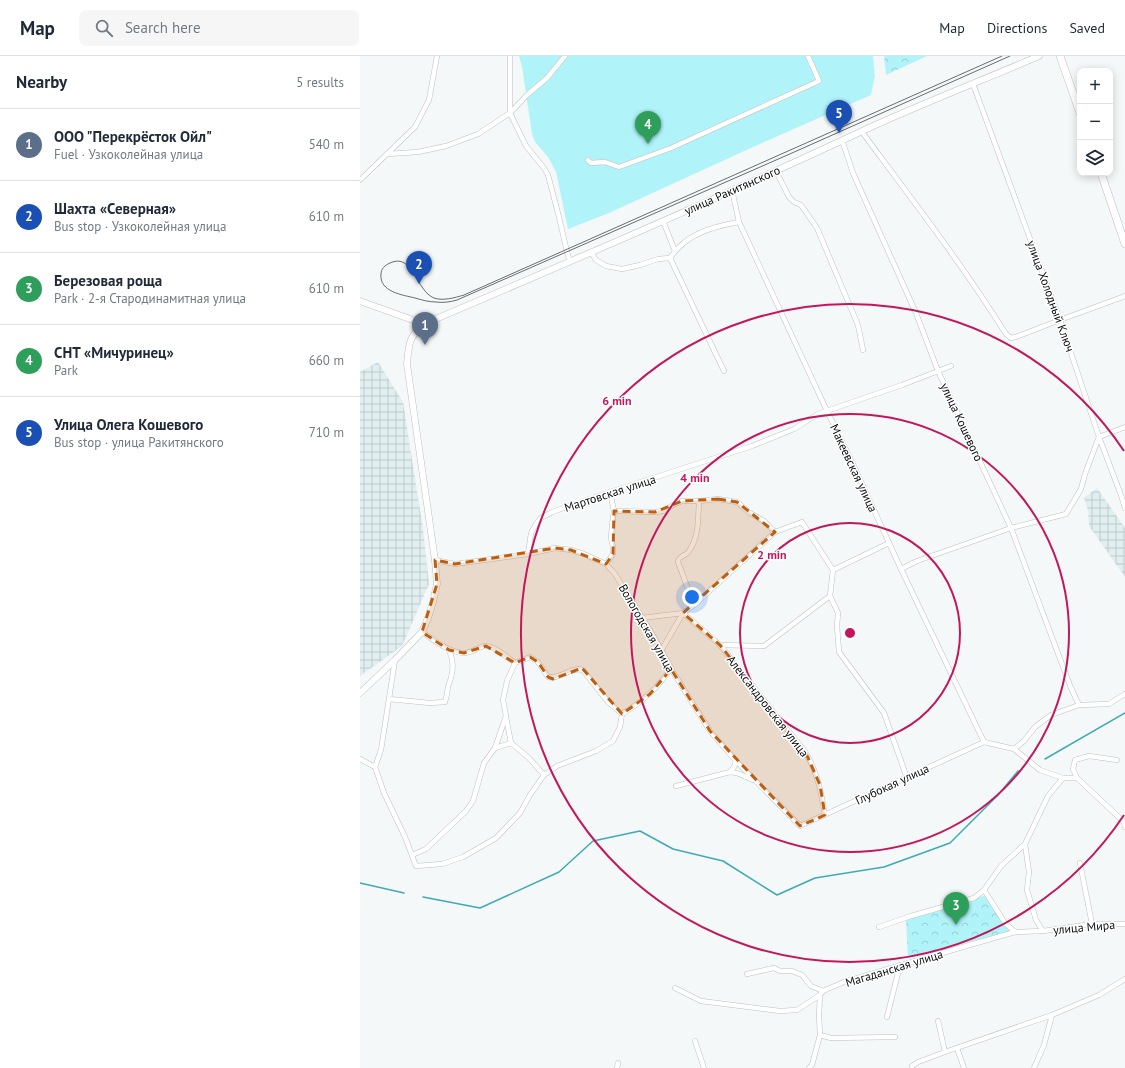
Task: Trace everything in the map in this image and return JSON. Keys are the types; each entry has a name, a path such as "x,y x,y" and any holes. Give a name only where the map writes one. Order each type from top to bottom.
{"main road":[{"name":"улица Ракитянского","path":"424,324 570,262 776,171 842,140 1039,56"},
{"path":"1060,56 1077,104"},
{"path":"1102,176 1125,244"},
{"path":"360,301 424,324 413,334 410,341 407,364 435,560 437,584 430,613 422,632 360,693"}],"street":[{"path":"360,180 415,127 428,100 437,56"},
{"path":"510,56 510,114 526,146 548,175 560,217 570,262"},
{"path":"387,154 418,152 446,146 478,134 510,114 527,95 546,78 565,56"},
{"path":"588,160 591,163 605,162 619,167 671,148 819,81 808,56"},
{"name":"улица Холодный Ключ","path":"973,84 1060,320 1099,437 1125,508"},
{"path":"862,132 920,209 969,278 1006,334 1011,338 1125,296"},
{"name":"улица Кошевого","path":"842,140 853,173 916,313 938,371 1011,528 1071,688 1079,705"},
{"path":"776,171 789,196 794,202 801,205 817,228 858,325 863,350"},
{"name":"Макеевская улица","path":"732,190 739,222 901,569 984,742"},
{"path":"663,221 675,251"},
{"path":"591,252 596,260 606,266 622,269 658,259 670,258 679,246 692,237 712,227 739,222"},
{"path":"670,258 724,371"},
{"name":"Мартовская улица","path":"528,554 531,533 536,524 541,518 552,512 752,446 794,428 818,414 902,385 951,366"},
{"path":"901,569 917,561 1011,528 1066,514 1081,490 1085,474 1099,437 1125,427"},
{"path":"606,564 613,554 612,525 614,511 610,492"},
{"path":"614,511 664,511 682,501 699,501 718,498 737,502 750,513 764,521 775,532"},
{"path":"694,605 678,559 686,554 692,546 697,529 699,501"},
{"path":"661,651 683,613 694,605 775,532 802,522 833,570 830,596 838,613 839,652 884,713 907,778"},
{"path":"833,570 889,543"},
{"name":"Вологодская улица","path":"435,560 455,564 528,554 555,548 571,550 584,554 606,564 626,590 694,707 710,731 736,761 800,826"},
{"path":"720,645 764,646 830,596"},
{"path":"642,618 683,613"},
{"name":"Александровская улица","path":"683,613 720,645 806,754 812,764 820,785 825,815"},
{"path":"422,632 449,650 464,653 486,646 496,649 515,663"},
{"path":"389,698 430,703 445,702 448,686 452,677 453,657 449,650"},
{"path":"544,775 529,758 511,743 502,700 507,681 515,663 530,657 538,662 548,677 553,678 574,670 583,670 608,702 622,714"},
{"path":"395,660 381,750 375,767 384,793 416,866 442,864 463,857 496,838 520,813 544,775 557,766 596,751 613,741 620,728 622,714 650,694 663,681 671,668"},
{"path":"1014,749 1024,741 1035,727 1051,715 1079,705 1109,704 1125,694"},
{"path":"412,855 426,849 466,811 473,801 484,763 495,748 506,716"},
{"path":"984,742 1014,749 1040,770 1063,778 1078,778"},
{"name":"Глубокая улица","path":"800,826 984,742"},
{"path":"495,748 511,743"},
{"path":"1117,760 1089,756 1075,760 1073,769 1078,778 1124,822 1125,827"},
{"path":"360,759 375,767"},
{"path":"730,772 736,761"},
{"path":"676,786 730,772 737,773 756,781"},
{"path":"879,927 974,898 984,890 1002,866 1025,844 1048,796 1063,778"},
{"path":"1025,844 1029,872 1027,890 1036,920 1044,931"},
{"path":"1080,863 1092,924"},
{"path":"984,890 1005,923 1015,932"},
{"name":"улица Мира","path":"1044,931 1092,924 1125,924"},
{"name":"Магаданская улица","path":"675,988 701,1001 780,1011 797,1010 822,993 844,982 1015,932 1044,931"},
{"path":"888,1017 900,965"},
{"path":"747,974 774,968 780,971 792,971 802,975 811,986 822,993 819,1016 820,1035 812,1067"},
{"path":"912,1068 912,1066 918,1062 1052,1016 1099,995 1125,979"},
{"path":"1034,1068 1044,1045 1052,1016"},
{"path":"938,1020 945,1052"},
{"path":"820,1035 831,1038 895,1037"},
{"path":"694,1041 704,1068"},
{"path":"957,1048 964,1068"}],"highlighted area":[{"path":"718,499 737,502 775,532 683,613 720,645 806,753 820,785 825,815 800,826 710,731 671,669 650,694 622,714 582,668 553,679 548,677 538,662 530,657 515,663 486,646 464,653 449,650 422,632 437,584 435,560 455,564 555,548 571,550 606,564 613,554 614,511 655,512 682,501"}],"shaded area":[{"path":"378,362 403,402 423,529 429,584 402,646 360,676 360,372"},
{"path":"1097,488 1125,528 1125,577 1089,526 1088,510 1084,498"}],"green space":[{"path":"519,56 873,56 875,76 871,95 609,213 568,229 556,172 548,157 535,142 532,134"},
{"path":"884,56 927,56 886,75"},
{"path":"987,895 1010,931 908,958 906,920"}],"waterway":[{"path":"1045,759 1125,713"},
{"path":"423,897 480,908 559,872 593,841 640,831 673,849 723,861 777,895 815,878 884,867 950,843 998,795 1018,771"},
{"path":"360,883 404,893"}],"tram line":[{"path":"1002,56 464,295 445,299 434,298 423,288 409,267 398,261 390,263 384,267 381,272 381,280 388,289 404,296 433,302 457,300 1010,56"}],"place":[{"name":"Улица Олега Кошевого","path":"839,133"},
{"name":"СНТ «Мичуринец»","path":"648,144"},
{"name":"Шахта «Северная»","path":"419,284"},
{"name":"ООО \"Перекрёсток Ойл\"","path":"425,345"},
{"name":"Березовая роща","path":"956,925"}]}
